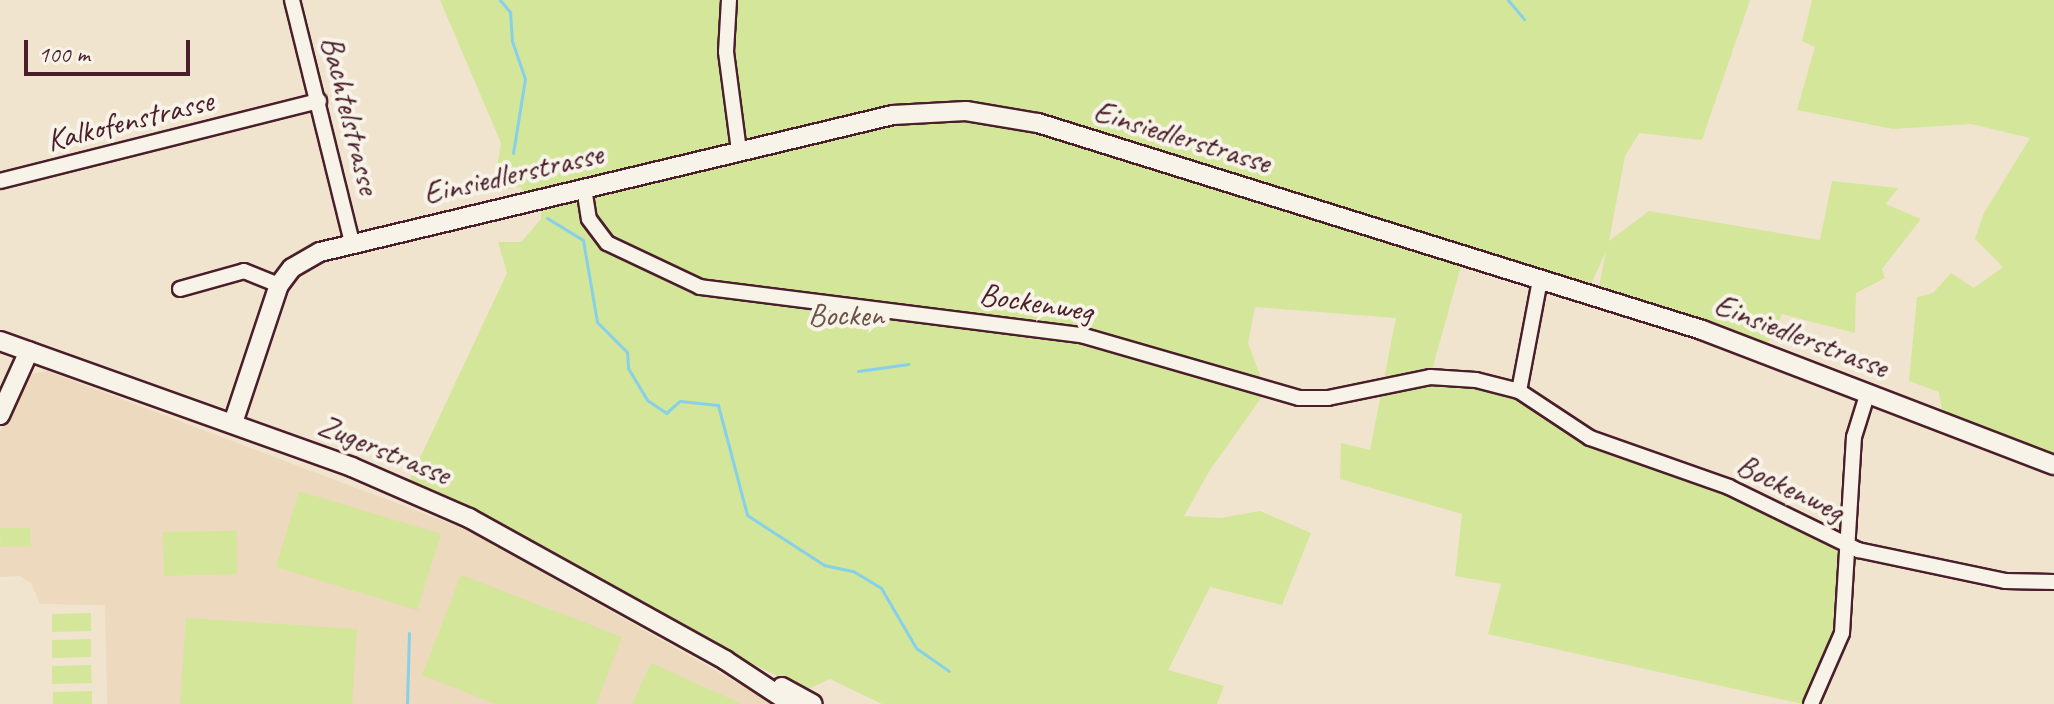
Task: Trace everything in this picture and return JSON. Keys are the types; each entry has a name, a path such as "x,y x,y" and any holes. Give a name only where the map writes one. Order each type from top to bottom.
{"street":[{"name":"Bachtelstrasse","path":"292,0 352,243"},
{"path":"729,0 726,52 739,151"},
{"name":"Kalkofenstrasse","path":"0,181 319,101"},
{"name":"Einsiedlerstrasse","path":"233,423 279,285 300,262 352,243 917,112 1014,117 1702,330 2054,465"},
{"name":"Bockenweg","path":"584,188 589,219 607,243 700,287 1081,335 1299,398 1328,398 1430,377 1476,380 1519,391 1590,438 1729,487 1847,546 2005,581 2054,582"},
{"path":"180,289 244,271 279,285"},
{"path":"1519,391 1540,280"},
{"name":"Zugerstrasse","path":"0,341 233,423 469,518 725,660 813,704"},
{"path":"0,415 29,351"},
{"path":"1811,704 1842,633 1854,437 1868,392"},
{"name":"Zugerstrasse","path":"725,660 792,704"}],"shaded area":[{"path":"47,371 465,529 774,704 107,704 105,605 40,604 31,583 20,576 0,577 0,431 23,383 32,374"}],"green space":[{"path":"440,0 1750,0 1702,140 1639,133 1625,156 1609,241 1649,211 1820,240 1832,181 1898,188 1886,204 1921,219 1882,269 1885,278 1856,293 1855,333 1782,314 1770,340 1760,346 1603,293 1599,287 1606,251 1589,289 950,106 528,202 521,187 493,192 501,143"},
{"path":"1812,0 2054,0 2054,458 1943,417 1939,392 1909,381 1917,297 1933,293 1951,273 1974,288 2003,267 1975,239 1984,213 2030,138 1971,124 1893,129 1797,110 1815,47 1802,41"},
{"name":"Bocken","path":"949,113 1049,131 1461,266 1430,377 1518,397 1559,423 1759,504 1838,548 1835,627 1828,656 1803,704 1488,634 1501,584 1455,576 1462,514 1340,479 1341,443 1370,450 1396,318 1255,307 1248,343 1266,391 1210,470 1184,516 1220,518 1260,511 1311,533 1282,605 1210,587 1168,670 1224,686 1217,704 882,704 830,679 806,690 403,494 507,273 498,242 521,242 541,219 541,204"},
{"path":"299,491 441,534 417,610 276,567"},
{"path":"0,528 30,528 31,546 1,547"},
{"path":"237,531 237,574 164,576 163,532"},
{"path":"461,575 622,637 596,704 496,704 422,675"},
{"path":"91,613 91,631 52,632 52,614"},
{"path":"186,618 357,629 352,704 180,704"},
{"path":"91,639 91,657 52,658 52,640"},
{"path":"651,663 742,704 632,704"},
{"path":"91,665 92,683 52,684 52,666"},
{"path":"92,691 92,704 53,704 53,692"}],"waterway":[{"path":"500,0 510,12 512,41 525,79 513,153"},
{"path":"1508,0 1524,19"},
{"path":"547,218 583,240 597,322 627,352 628,368 647,400 666,413 680,401 718,405 747,515 824,565 853,571 881,588 916,648 949,671"},
{"path":"858,371 909,364"},
{"path":"407,704 409,633"}]}
